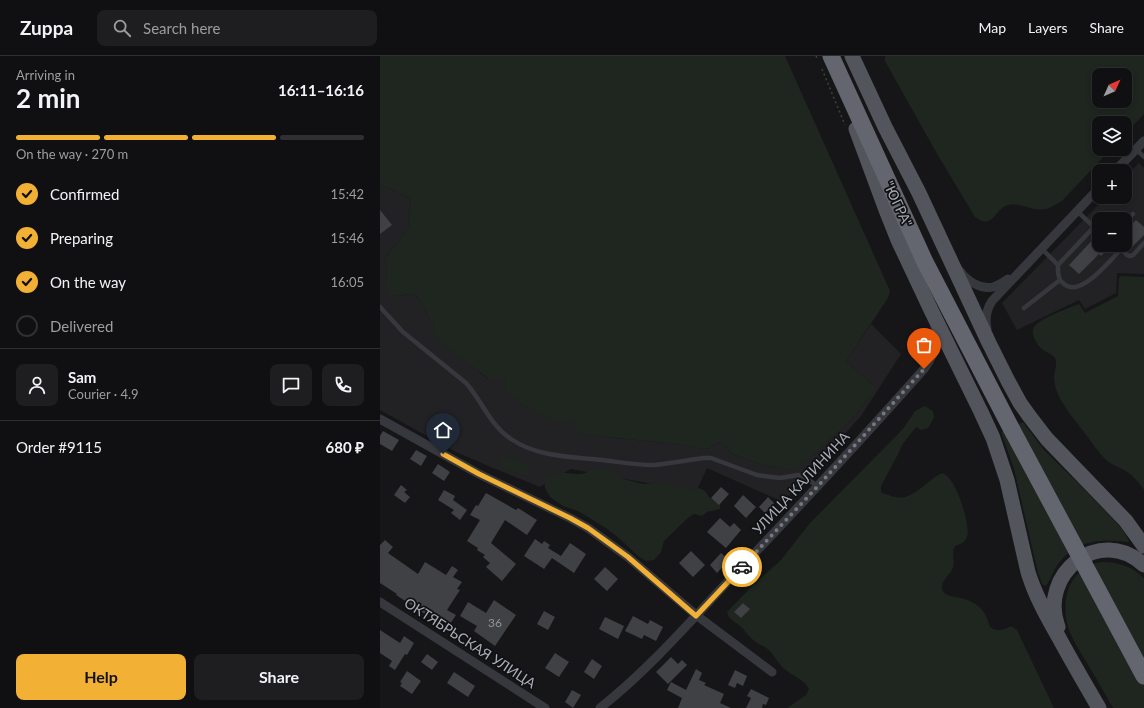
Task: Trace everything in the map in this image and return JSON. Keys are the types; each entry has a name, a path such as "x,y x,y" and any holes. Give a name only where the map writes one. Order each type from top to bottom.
{"highway":[{"name":"\"ЮГРА\"","path":"844,56 889,166 970,350"},
{"name":"\"ЮГРА\"","path":"825,61 970,350 1144,676"}],"main road":[{"path":"852,56 885,127 919,193 989,343 1030,418 1060,452 1126,521 1144,546"},
{"path":"825,61 860,138 886,210 913,273 993,438 1007,480 1032,585 1074,666 1099,708"},
{"path":"1074,666 1057,624 1055,614 1054,604 1056,590 1063,575 1078,560 1095,551 1103,550 1123,552 1133,556 1144,565"}],"street":[{"path":"1122,164 1144,141"},
{"path":"989,343 985,322 989,306 1020,270 1092,196"},
{"path":"947,255 968,280 981,286 994,287 1020,270"},
{"name":"УЛИЦА КАЛИНИНА","path":"600,708 635,678 696,616 818,486 929,363 935,350 937,338 931,310"},
{"path":"380,419 479,474 588,528 628,557 696,616 772,672"},
{"name":"ОКТЯБРЬСКАЯ УЛИЦА","path":"380,602 545,708"}],"lane":[{"path":"1136,149 1144,157"},
{"path":"1078,211 1092,225"},
{"path":"1092,229 1058,265 1060,280 1066,286 1072,287 1080,285 1096,276 1118,252"},
{"path":"1124,252 1130,256 1133,255 1144,243"},
{"path":"1042,249 1058,265"},
{"path":"1024,308 1060,280"},
{"path":"380,307 403,332 466,383 500,430 525,446 562,456 655,465 711,458 757,475 780,478 798,475 802,476 818,486"}],"path":[{"path":"816,56 825,61 847,130"}],"shaded area":[{"path":"380,56 785,56 890,291 888,298 846,361 873,385 873,393 852,419 815,454 796,467 787,470 756,463 731,453 725,445 719,442 710,448 704,449 676,444 587,435 576,430 573,419 566,422 554,421 522,404 507,392 504,386 506,376 500,379 489,379 436,339 433,334 433,324 416,296 410,294 397,296 391,295 385,287 384,283 388,276 388,270 384,260 408,229 411,199 380,185"},
{"path":"885,56 1144,56 1144,114 1132,127 1132,116 1092,116 1092,156 1104,156 1097,164 1092,164 1092,169 1062,201 1052,207 1039,210 1010,204 1003,207 990,220 986,222 981,221 975,217 936,152 885,61"},
{"path":"1139,163 1144,168 1144,274 1117,273 1116,293 1085,309 1079,300 1017,330 1002,303 1099,204 1132,204 1132,170"},
{"path":"380,185 411,199 408,229 384,260 388,270 388,276 384,283 397,296 410,294 416,296 433,324 433,334 488,379 500,379 527,362 587,435 676,444 704,449 710,448 719,442 725,445 731,453 756,463 787,470 815,454 852,419 873,393 873,385 846,361 871,324 901,354 861,416 783,502 707,468 696,492 571,469 540,487 454,451 380,410"},
{"path":"1121,276 1144,277 1144,490 1130,474 1106,460 1068,412 1057,392 1055,385 1054,378 1056,359 1038,345 1033,335 1033,329 1038,323 1062,311 1079,304 1085,313 1118,296 1119,278"},
{"path":"925,406 933,411 934,418 928,428 921,430 916,427 902,445 881,486 881,492 896,497 905,497 915,492 942,473 949,478 954,485 966,517 968,532 965,541 955,546 953,554 953,567 943,583 942,590 947,595 968,600 981,608 985,613 990,627 993,629 1006,629 1011,626 1017,630 1054,708 787,708 806,695 809,689 802,680 784,668 770,651 754,641 741,627 730,619 728,615 727,612 751,587 781,560 810,523 903,429 915,411","holes":["743,603 749,609 741,618 735,612"]},
{"path":"1023,422 1044,450 1113,519 1123,530 1129,541 1098,541 1073,550 1058,564 1046,586 1042,584 1038,573 1014,469 1001,432"},
{"path":"503,457 514,458 530,468 531,476 501,468 498,462"},
{"path":"593,468 606,470 624,479 643,484 656,483 683,487 690,490 699,488 705,491 709,497 720,505 720,509 707,512 702,516 694,514 689,517 664,541 661,552 654,560 646,561 639,557 606,528 578,511 563,506 550,497 545,488 544,479 549,475 559,472 579,474 585,473"},
{"path":"1103,562 1125,566 1144,578 1144,708 1113,708 1076,644 1068,627 1066,597 1070,585 1082,570 1090,565"}],"building":[{"path":"380,210 392,225 380,234"},
{"path":"1136,220 1144,227 1144,235 1132,247 1132,224"},
{"path":"1092,240 1092,252 1105,252 1101,256 1099,254 1079,274 1069,265"},
{"path":"383,431 399,440 392,451 380,444 380,436"},
{"path":"416,450 427,456 421,466 410,459"},
{"path":"438,464 450,472 444,481 432,473"},
{"path":"401,485 407,490 404,492 410,497 405,503 394,495"},
{"path":"721,487 729,494 719,505 711,498"},
{"path":"444,490 455,496 453,500 467,510 460,520 451,513 454,510 438,500"},
{"path":"486,493 516,510 518,508 537,520 527,535 505,520 491,543 516,564 502,581 486,567 490,563 483,557 485,555 477,550 478,548 467,541 480,520 470,515"},
{"path":"743,495 756,507 746,518 734,506"},
{"path":"768,497 774,503 765,513 759,507"},
{"path":"720,518 730,527 734,523 741,530 726,548 707,532"},
{"path":"535,539 542,544 544,541 550,545 548,548 561,556 570,543 586,554 574,573 552,558 544,569 524,556"},
{"path":"385,540 393,547 388,553 418,574 425,562 446,575 452,566 458,570 453,577 462,582 457,589 460,590 447,610 456,615 448,627 429,614 428,616 380,583 380,545"},
{"path":"691,551 705,565 693,577 679,563"},
{"path":"721,553 729,560 717,573 710,565"},
{"path":"605,567 618,579 607,591 594,579"},
{"path":"494,600 516,615 495,646 474,631 477,626 460,616 468,602 486,613"},
{"path":"743,603 750,609 741,618 734,612"},
{"path":"544,611 555,617 548,630 537,624"},
{"path":"633,616 648,624 650,620 663,627 656,641 644,635 642,639 625,631"},
{"path":"605,617 624,626 618,639 599,629"},
{"path":"380,630 400,643 404,636 414,643 395,670 389,666 392,661 380,653"},
{"path":"555,653 569,662 559,677 545,668"},
{"path":"427,654 438,662 432,670 421,662"},
{"path":"671,657 678,664 682,660 687,665 668,684 656,672"},
{"path":"592,659 602,666 594,679 584,672"},
{"path":"696,669 702,673 699,680 706,683 704,685 724,694 720,703 731,708 678,708 682,698 667,690 671,682 686,690"},
{"path":"735,670 747,676 743,686 737,683 735,688 728,685"},
{"path":"407,671 421,681 412,694 400,686 402,683 400,682"},
{"path":"454,672 475,686 468,697 447,683"},
{"path":"751,689 769,698 766,705 763,704 762,708 746,708 751,698 747,696"},
{"path":"572,690 581,695 573,708 565,702"}],"way so far":[{"path":"742,567 924,369"}],"route":[{"path":"443,454 479,474 588,528 628,557 696,616 742,567"}]}
